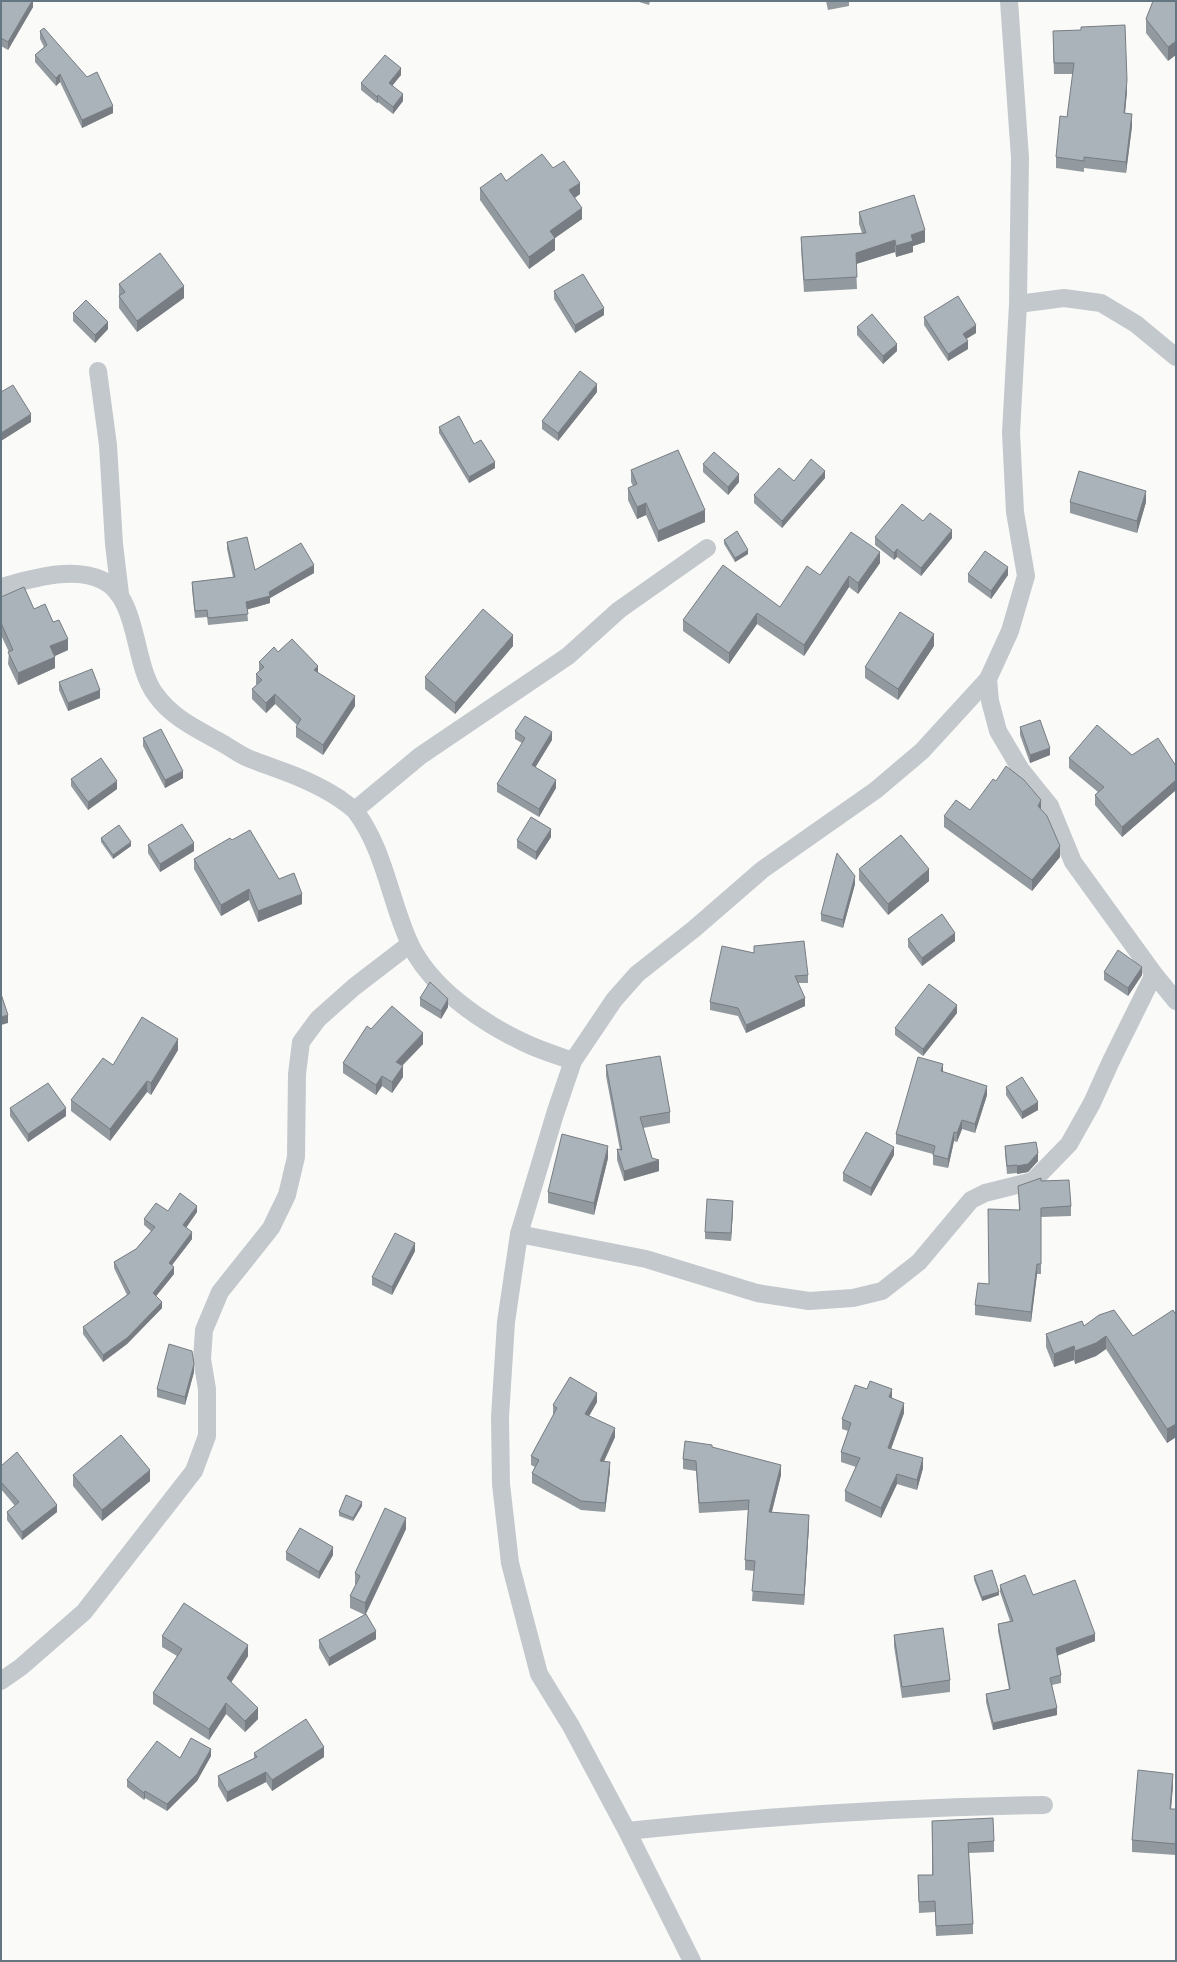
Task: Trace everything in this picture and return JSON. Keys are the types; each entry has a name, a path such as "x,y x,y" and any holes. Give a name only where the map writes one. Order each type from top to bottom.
{"street":[{"path":"692,1961 627,1831 571,1726 539,1674 510,1563 501,1484 500,1417 506,1322 519,1234 555,1114 573,1061 614,1000 637,974 694,929 762,870 876,790 922,751 988,679 1010,631 1026,576 1015,512 1011,433 1018,304 1020,158 1009,1"},
{"path":"1018,304 1064,298 1101,303 1136,324 1176,357"},
{"path":"98,371 108,445 114,544 120,594 130,620 145,678 156,696 178,718 248,758 302,778 327,790 355,810 379,854 410,944 426,971 471,1012 524,1043 573,1061"},
{"path":"355,810 420,756 568,656 619,610 707,548"},
{"path":"1,586 45,576 82,574 102,580 120,594"},
{"path":"988,679 990,701 998,731 1021,770 1050,806 1073,862 1154,974 1176,1001"},
{"path":"1,1681 21,1667 84,1612 194,1471 207,1436 207,1389 202,1359 204,1330 220,1292 271,1228 287,1195 296,1157 297,1074 301,1042 323,1015 354,987 410,944"},
{"path":"519,1234 646,1259 757,1293 794,1299 809,1301 853,1298 882,1291 919,1262 971,1200 985,1193 1033,1181 1069,1144 1092,1103 1110,1061 1154,974"},
{"path":"627,1831 733,1819 818,1813 951,1806 1044,1805"}],"building":[{"path":"1,1 32,1 8,42 1,38"},
{"path":"1153,1 1176,1 1176,41 1168,47 1146,19"},
{"path":"1125,25 1127,80 1124,113 1132,114 1126,162 1084,157 1084,161 1056,157 1060,116 1067,117 1074,63 1054,63 1053,31 1081,30 1081,27"},
{"path":"44,28 87,77 97,72 113,106 82,120 60,74 56,78 35,55 47,45 40,31"},
{"path":"385,55 401,68 389,83 403,94 393,107 378,95 377,97 361,83"},
{"path":"542,154 553,168 564,161 580,183 569,190 582,208 550,231 555,238 529,257 480,188 501,173 506,181"},
{"path":"914,195 925,230 911,235 913,241 896,246 895,240 856,253 857,277 804,280 801,237 866,233 859,212"},
{"path":"160,253 184,286 137,321 119,296 125,292 119,284"},
{"path":"583,274 604,308 575,325 554,291"},
{"path":"958,296 976,325 963,334 968,341 948,354 924,317"},
{"path":"86,300 108,322 95,335 73,313"},
{"path":"872,314 897,344 883,356 857,327"},
{"path":"580,371 597,384 558,433 542,421"},
{"path":"13,385 31,414 1,433 1,392"},
{"path":"459,416 474,444 481,440 495,462 469,477 439,427"},
{"path":"678,450 705,510 658,531 646,503 637,507 628,488 637,484 631,470"},
{"path":"714,452 739,474 728,487 703,464"},
{"path":"811,459 825,471 782,521 754,495 779,468 794,481"},
{"path":"1079,471 1146,491 1137,521 1070,502"},
{"path":"902,504 923,521 930,513 952,530 921,568 897,549 894,553 875,537"},
{"path":"737,531 748,550 735,558 724,540"},
{"path":"851,532 880,552 858,583 849,576 804,645 757,613 729,653 683,620 723,565 780,607 807,566 820,575"},
{"path":"247,537 255,570 301,543 314,565 269,592 270,596 246,602 248,614 208,618 207,610 195,611 192,582 235,577 227,542"},
{"path":"985,551 1008,567 991,591 968,574"},
{"path":"24,587 34,609 45,604 53,622 59,620 68,639 50,646 55,657 18,673 8,652 13,650 1,623 1,597"},
{"path":"483,609 513,635 455,703 425,677"},
{"path":"900,612 934,634 898,689 865,667"},
{"path":"292,639 318,666 314,670 355,696 323,745 296,727 301,719 275,694 266,703 252,689 262,680 256,674 264,667 259,662 274,647 278,652"},
{"path":"92,669 100,690 68,703 59,682"},
{"path":"525,716 552,732 532,765 556,780 539,809 497,784 525,738 515,731"},
{"path":"1040,720 1050,748 1030,755 1020,727"},
{"path":"1097,725 1132,755 1158,738 1176,766 1176,780 1122,827 1095,795 1104,787 1069,758"},
{"path":"161,729 183,771 165,780 143,738"},
{"path":"101,758 117,781 88,802 71,779"},
{"path":"1006,766 1024,780 1041,800 1038,806 1047,816 1060,846 1032,880 944,816 956,800 970,810 993,779 996,781"},
{"path":"531,817 551,829 536,852 517,840"},
{"path":"182,824 194,843 160,864 148,845"},
{"path":"119,825 131,842 113,855 101,838"},
{"path":"250,830 279,879 294,873 302,894 258,911 249,889 221,905 194,859 230,838 232,840"},
{"path":"901,835 929,869 888,904 859,869"},
{"path":"837,853 855,876 843,920 821,914"},
{"path":"942,914 955,933 922,958 908,939"},
{"path":"804,941 808,975 795,976 805,998 746,1025 738,1008 710,1002 722,946 754,953 754,946"},
{"path":"1118,950 1142,967 1128,988 1104,972"},
{"path":"430,982 448,999 441,1011 420,998"},
{"path":"929,984 957,1005 923,1049 895,1028"},
{"path":"1,994 8,1015 1,1017"},
{"path":"392,1006 423,1033 396,1062 403,1066 392,1082 382,1076 376,1085 343,1063 367,1026 371,1029"},
{"path":"142,1017 178,1039 151,1083 147,1081 110,1129 71,1100 103,1058 113,1065"},
{"path":"660,1056 670,1112 640,1117 652,1158 659,1160 624,1171 617,1149 622,1150 606,1065"},
{"path":"918,1057 943,1064 941,1071 987,1086 975,1124 962,1120 957,1133 954,1132 948,1159 933,1155 935,1146 896,1134"},
{"path":"1022,1077 1038,1102 1022,1112 1006,1087"},
{"path":"48,1083 66,1108 28,1134 10,1108"},
{"path":"866,1132 894,1147 871,1188 843,1173"},
{"path":"562,1134 608,1146 594,1203 548,1192"},
{"path":"1036,1142 1038,1153 1028,1164 1007,1166 1005,1146"},
{"path":"1041,1178 1041,1181 1069,1180 1071,1206 1041,1208 1041,1264 1037,1264 1031,1312 975,1305 978,1283 989,1284 988,1209 1020,1210 1018,1186"},
{"path":"180,1193 197,1206 183,1225 192,1232 169,1263 174,1267 153,1293 162,1302 127,1338 103,1355 83,1327 130,1293 114,1262 136,1249 155,1227 144,1219 156,1203 168,1211"},
{"path":"707,1199 733,1201 731,1233 705,1232"},
{"path":"395,1233 415,1243 392,1287 372,1277"},
{"path":"1114,1310 1133,1336 1173,1310 1176,1315 1176,1424 1167,1429 1106,1336 1096,1343 1075,1351 1074,1346 1054,1354 1046,1334 1082,1321 1084,1326 1099,1315"},
{"path":"169,1344 192,1351 194,1364 185,1397 157,1389"},
{"path":"570,1377 597,1393 585,1414 615,1428 600,1461 610,1462 605,1503 581,1501 532,1473 539,1460 531,1456 557,1408 553,1405"},
{"path":"870,1381 892,1389 889,1397 904,1403 888,1448 923,1458 917,1480 897,1474 881,1508 845,1491 860,1458 841,1452 851,1423 842,1419 855,1385 867,1389"},
{"path":"121,1435 150,1470 102,1510 73,1475"},
{"path":"685,1441 712,1445 712,1447 781,1465 769,1512 809,1515 804,1595 752,1591 755,1561 745,1560 749,1500 699,1503 696,1461 683,1459"},
{"path":"17,1452 57,1505 22,1532 7,1512 19,1502 1,1482 1,1466"},
{"path":"346,1495 362,1502 353,1518 339,1512"},
{"path":"385,1508 406,1518 365,1603 350,1596 360,1576 355,1573"},
{"path":"300,1528 333,1547 319,1572 286,1552"},
{"path":"992,1570 999,1592 982,1597 974,1576"},
{"path":"1025,1575 1033,1595 1075,1580 1095,1634 1056,1648 1061,1675 1050,1678 1057,1708 993,1723 986,1694 1010,1689 998,1624 1013,1621 1000,1585"},
{"path":"184,1603 248,1645 227,1678 258,1708 245,1721 226,1703 209,1729 153,1693 182,1649 162,1636"},
{"path":"366,1614 376,1631 329,1658 319,1640"},
{"path":"943,1628 950,1680 902,1687 894,1635"},
{"path":"306,1719 324,1747 272,1780 266,1772 227,1792 218,1776 257,1757 254,1753"},
{"path":"191,1738 211,1749 197,1774 167,1804 145,1791 144,1793 127,1780 157,1741 180,1758"},
{"path":"1138,1770 1173,1774 1170,1809 1176,1809 1176,1844 1132,1840"},
{"path":"993,1818 994,1841 968,1843 973,1924 936,1926 935,1901 919,1902 918,1875 933,1875 932,1821"}]}
